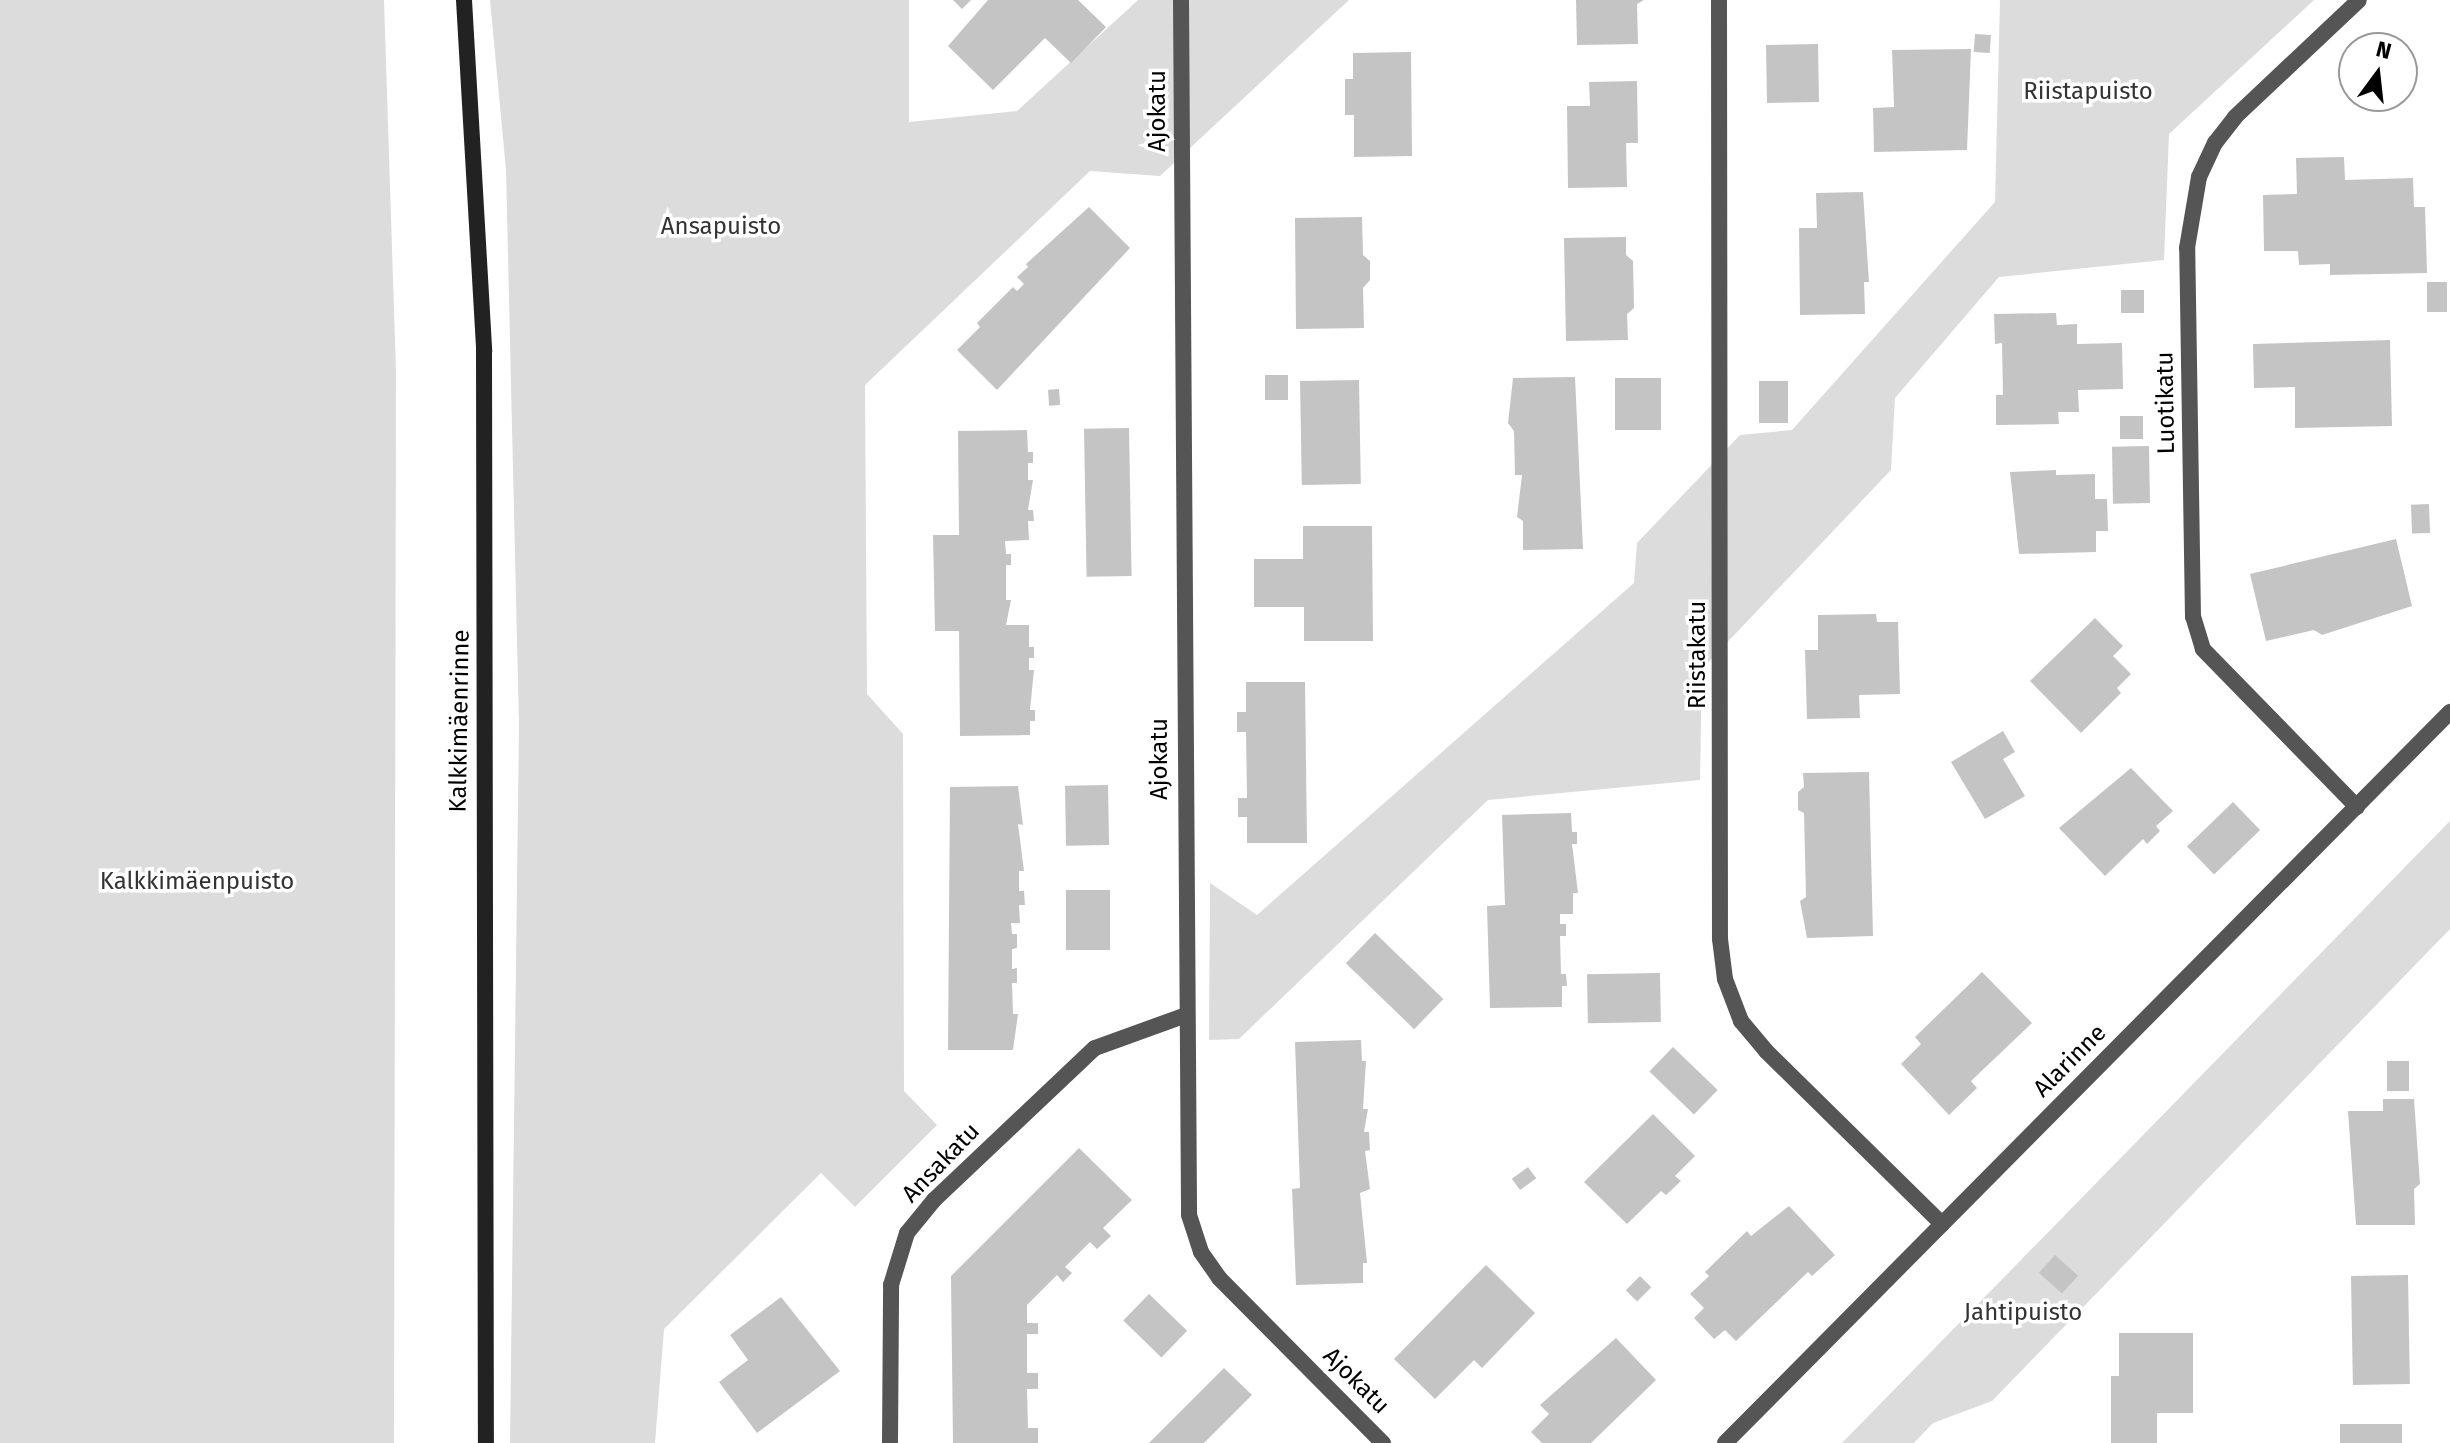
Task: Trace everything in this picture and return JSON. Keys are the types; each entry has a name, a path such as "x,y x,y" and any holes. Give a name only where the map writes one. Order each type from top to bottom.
{"street":[{"name":"Kalkkimäenrinne","path":"464,0 484,351 486,1443"},
{"name":"Ajokatu","path":"1181,0 1189,1215 1201,1252 1219,1278 1383,1443"},
{"name":"Riistakatu","path":"1719,0 1720,939 1725,979 1741,1021 1766,1051 1942,1224"},
{"name":"Luotikatu","path":"2357,807 2203,649 2193,617 2187,248 2199,177 2215,143 2235,117 2359,0"},
{"name":"Alarinne","path":"1725,1443 2450,712"},
{"name":"Ansakatu","path":"890,1443 891,1285 907,1233 934,1200 1095,1048 1186,1015"}],"green space":[{"name":"Kalkkimäenpuisto","path":"0,0 384,0 396,372 394,1443 0,1443"},
{"name":"Ansapuisto","path":"490,0 909,0 909,122 1017,111 1138,0 1349,0 1160,176 1090,171 865,385 867,694 903,734 904,1091 937,1125 855,1207 821,1173 664,1329 655,1443 510,1443 519,725 506,170"},
{"name":"Riistapuisto","path":"2000,0 2314,0 2169,134 2164,260 1999,277 1895,398 1891,470 1702,669 1700,780 1488,800 1239,1039 1209,1040 1210,883 1257,915 1634,583 1637,543 1740,435 1792,430 1995,202"},
{"name":"Jahtipuisto","path":"2450,821 2450,929 1992,1401 1933,1423 1914,1443 1842,1443"}],"building":[{"path":"953,0 971,0 962,9"},
{"path":"988,0 1078,0 1106,27 1071,63 1045,38 993,90 948,46"},
{"path":"1576,0 1644,0 1637,4 1638,44 1577,45"},
{"path":"1975,34 1991,35 1990,53 1974,52"},
{"path":"1818,44 1819,102 1767,103 1766,45"},
{"path":"1971,49 1967,150 1874,152 1873,108 1894,107 1892,50"},
{"path":"1411,52 1412,156 1354,157 1354,115 1345,115 1345,79 1353,79 1353,53"},
{"path":"1637,81 1638,143 1626,143 1627,187 1568,188 1567,106 1590,106 1589,82"},
{"path":"2344,157 2345,180 2413,178 2414,207 2425,207 2427,273 2330,275 2330,264 2299,265 2298,251 2264,251 2263,195 2297,194 2296,158"},
{"path":"1863,192 1869,282 1864,282 1865,314 1800,315 1799,228 1817,228 1816,193"},
{"path":"1089,207 1130,248 997,390 957,350 980,327 977,323 1013,287 1017,291 1024,284 1017,277 1028,267 1026,264"},
{"path":"1362,217 1363,255 1370,261 1370,280 1363,288 1364,328 1296,329 1295,218"},
{"path":"1626,237 1626,255 1633,261 1634,308 1627,314 1628,340 1566,341 1564,238"},
{"path":"2427,282 2447,282 2447,312 2427,312"},
{"path":"2121,290 2144,290 2144,313 2121,313"},
{"path":"2056,313 2057,325 2077,324 2077,344 2122,343 2123,389 2078,390 2079,412 2058,412 2059,424 1996,425 1996,395 2003,395 2002,343 1995,344 1994,314"},
{"path":"2390,340 2392,426 2295,428 2295,387 2254,388 2253,344"},
{"path":"1265,375 1288,375 1288,400 1265,400"},
{"path":"1575,377 1583,549 1523,550 1523,521 1517,517 1522,475 1515,475 1514,431 1508,423 1513,378"},
{"path":"1615,378 1661,378 1661,430 1615,430"},
{"path":"1359,380 1361,484 1302,485 1300,381"},
{"path":"1759,381 1788,381 1788,423 1759,423"},
{"path":"1059,389 1060,405 1049,406 1048,390"},
{"path":"2120,416 2143,416 2143,439 2120,439"},
{"path":"1129,428 1132,576 1087,577 1084,429"},
{"path":"1027,430 1028,452 1033,452 1033,463 1028,463 1028,480 1033,480 1028,510 1033,510 1034,521 1028,521 1029,540 1005,541 1006,554 1011,554 1011,565 1006,565 1006,600 1011,600 1006,625 1029,625 1029,647 1034,647 1034,658 1029,658 1029,670 1034,670 1030,710 1035,710 1035,721 1030,721 1030,735 960,736 959,631 935,631 933,535 959,535 958,431"},
{"path":"2149,446 2150,503 2113,504 2112,447"},
{"path":"2056,470 2056,475 2095,474 2095,499 2107,499 2108,531 2096,531 2096,552 2019,554 2010,472"},
{"path":"2429,504 2430,533 2412,534 2411,505"},
{"path":"1303,526 1372,526 1373,641 1304,641 1304,607 1254,607 1254,559 1303,559"},
{"path":"2396,539 2412,606 2322,635 2314,630 2266,641 2250,574"},
{"path":"1876,614 1877,622 1898,622 1900,694 1859,695 1860,718 1807,719 1805,650 1818,650 1818,615"},
{"path":"2095,618 2123,646 2113,656 2131,674 2117,688 2121,693 2081,733 2030,681"},
{"path":"1246,682 1305,682 1307,843 1247,843 1247,817 1238,817 1238,798 1247,798 1246,732 1237,732 1237,712 1246,712"},
{"path":"2003,731 2015,752 2003,759 2025,796 1985,819 1951,762"},
{"path":"2131,768 2173,811 2156,826 2160,831 2147,844 2143,839 2105,876 2059,828"},
{"path":"1869,772 1873,936 1807,938 1800,901 1806,897 1804,813 1798,810 1798,792 1804,787 1803,773"},
{"path":"1108,785 1109,845 1066,846 1065,786"},
{"path":"1018,786 1023,825 1018,824 1024,871 1019,871 1019,891 1024,891 1025,905 1019,905 1020,923 1011,923 1012,934 1017,934 1017,948 1012,949 1012,969 1017,968 1017,983 1012,983 1013,1014 1018,1014 1013,1050 948,1050 950,787"},
{"path":"2233,802 2260,830 2214,875 2187,846"},
{"path":"1571,813 1572,832 1577,832 1577,844 1572,844 1578,893 1573,893 1573,914 1560,914 1560,924 1566,924 1566,936 1560,936 1561,974 1566,974 1567,986 1562,986 1562,1007 1490,1008 1487,906 1505,905 1502,815"},
{"path":"1066,890 1110,890 1110,950 1066,950"},
{"path":"1375,933 1443,999 1414,1029 1346,963"},
{"path":"1982,972 2032,1023 1971,1081 1977,1088 1949,1115 1901,1064 1921,1044 1915,1037"},
{"path":"1660,973 1661,1022 1588,1023 1587,974"},
{"path":"1361,1040 1362,1061 1366,1061 1363,1109 1368,1109 1364,1132 1369,1132 1370,1150 1365,1151 1370,1189 1360,1193 1367,1263 1363,1263 1363,1283 1296,1285 1292,1189 1300,1188 1295,1042"},
{"path":"1673,1047 1718,1090 1694,1115 1649,1071"},
{"path":"2387,1061 2409,1061 2409,1091 2387,1091"},
{"path":"2383,1099 2414,1099 2420,1184 2414,1189 2415,1225 2356,1225 2348,1111 2383,1111"},
{"path":"1653,1114 1695,1156 1675,1176 1681,1181 1666,1195 1661,1191 1627,1224 1584,1182"},
{"path":"1079,1148 1132,1200 1103,1228 1111,1236 1097,1249 1090,1242 1065,1267 1072,1273 1063,1282 1057,1275 1027,1305 1027,1323 1038,1323 1038,1334 1027,1334 1027,1373 1038,1373 1038,1389 1027,1389 1028,1428 1038,1428 1038,1443 953,1443 951,1276"},
{"path":"1528,1167 1536,1178 1520,1190 1512,1179"},
{"path":"1789,1206 1835,1255 1812,1276 1808,1272 1736,1341 1725,1330 1714,1339 1694,1318 1704,1308 1690,1294 1709,1276 1705,1272 1747,1231 1751,1236"},
{"path":"2055,1255 2078,1276 2062,1294 2039,1273"},
{"path":"1486,1265 1535,1313 1482,1368 1474,1360 1435,1399 1394,1359"},
{"path":"2408,1275 2410,1384 2353,1385 2351,1276"},
{"path":"1640,1276 1651,1287 1637,1301 1626,1290"},
{"path":"1149,1294 1187,1331 1161,1357 1123,1321"},
{"path":"781,1297 840,1371 757,1433 719,1382 748,1360 730,1335"},
{"path":"2119,1333 2193,1333 2193,1413 2157,1413 2157,1443 2111,1443 2111,1376 2119,1376"},
{"path":"1616,1338 1656,1380 1591,1443 1542,1443 1531,1432 1549,1414 1540,1405"},
{"path":"1224,1368 1252,1395 1204,1443 1149,1443"},
{"path":"2340,1424 2402,1424 2402,1443 2340,1443"}]}
